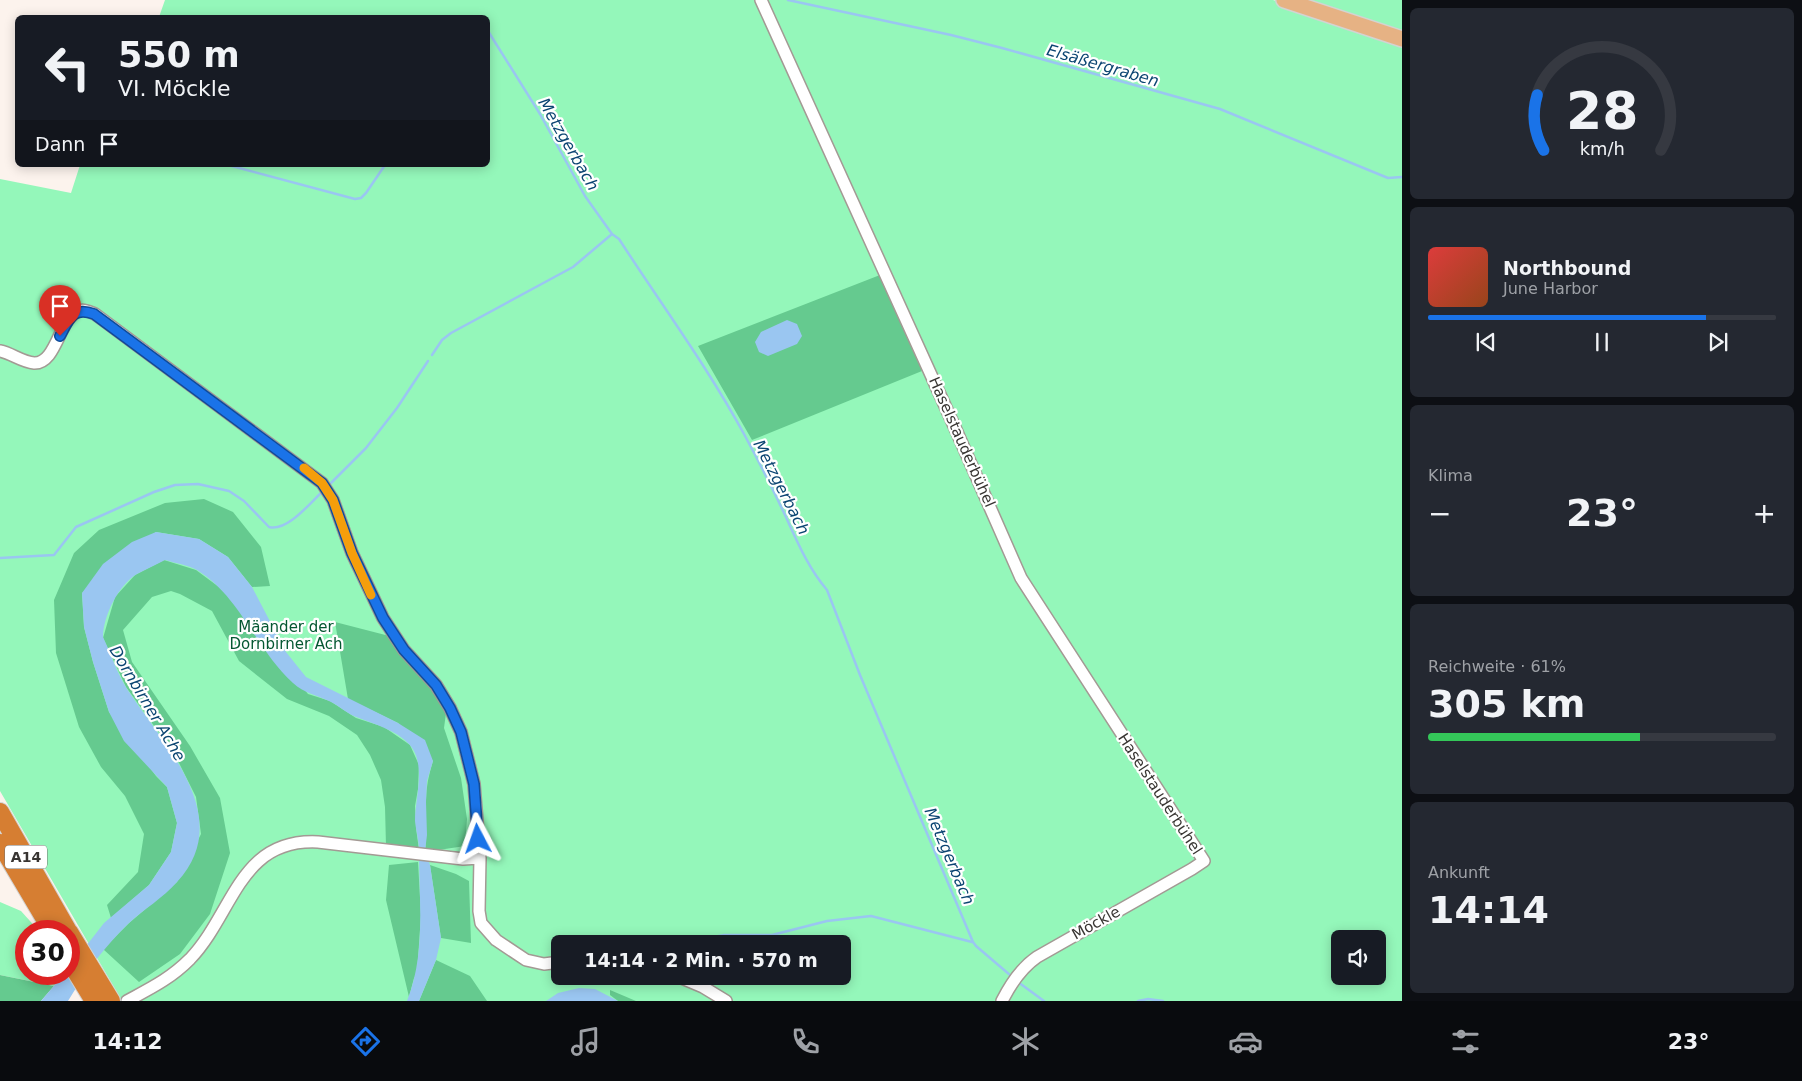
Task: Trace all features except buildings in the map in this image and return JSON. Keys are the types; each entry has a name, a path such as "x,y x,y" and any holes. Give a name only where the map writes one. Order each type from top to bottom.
{"highway":[{"name":"A14","path":"0,812 58,920"},
{"name":"A14","path":"0,843 56,920"},
{"path":"21,908 35,920"},
{"name":"A14","path":"80,956 110,1001"},
{"path":"80,978 94,1001"}],"main road":[{"path":"1284,0 1402,39"}],"street":[{"name":"Haselstauderbühel","path":"761,0 1022,578 1204,861"},
{"path":"0,351 35,363 51,352 69,319 74,314 80,311 94,314 322,483 333,500 352,553 383,618 404,650 436,685 450,708 461,732 474,784 480,858 479,911 481,923 485,930 496,940 526,960 544,964 551,963"},
{"path":"126,1001 161,983 190,958 208,937 239,883 250,869 266,855 279,848 304,842 463,859 480,858"},
{"name":"Möckle","path":"1002,1001 1016,976 1029,962 1204,861"},
{"path":"698,985 726,1001"}],"green space":[{"name":"Mäander der Dornbirner Ach","path":"165,0 1273,0 1402,43 1402,1001 122,1001 80,929 80,920 75,920 0,791 0,179 71,193 79,167 490,167 490,15 160,15"},
{"path":"1299,0 1402,0 1402,34"},
{"path":"880,275 922,371 752,440 698,346"},
{"path":"204,499 233,512 261,547 270,586 252,587 228,557 199,539 156,532 82,593 84,627 109,712 156,776 167,787 177,823 171,852 149,885 111,918 107,905 138,872 144,834 125,796 101,767 79,727 56,653 54,600 74,553 99,530 165,503"},
{"path":"164,560 196,570 223,590 308,694 330,701 356,718 384,727 410,745 419,765 415,806 419,850 386,846 385,807 381,780 370,755 357,735 329,716 287,699 239,661 212,611 171,591 152,597 123,630 132,662 190,746 220,798 230,853 210,914 180,954 139,982 103,949 129,923 177,882 201,834 196,797 175,755 126,687 103,638 115,597 135,575"},
{"path":"335,622 397,638 448,698 444,728 461,778 467,819 465,846 425,852 427,790 433,761 398,723 348,699"},
{"path":"418,862 421,915 417,973 409,997 386,900 389,865"},
{"path":"430,865 456,874 469,881 471,943 441,938"},
{"path":"0,902 21,911 29,920 15,920 15,978 0,975"},
{"path":"436,960 470,976 487,1001 419,1001"},
{"path":"0,975 15,978 15,985 54,986 41,1001 0,1001"},
{"path":"610,990 636,1001 618,1001 610,995"}],"water":[{"path":"787,320 797,324 802,336 797,344 768,356 759,352 755,342 761,332"},
{"path":"156,532 199,539 228,557 252,587 286,652 306,677 398,723 425,740 433,761 427,781 427,835 425,851 430,865 441,938 436,960 419,1001 407,1001 417,965 420,927 419,847 415,821 419,771 418,761 414,752 404,739 392,731 355,717 333,703 306,692 293,683 280,670 237,609 212,581 193,568 165,560 137,574 118,593 109,611 103,637 127,689 174,757 188,782 197,807 200,832 194,857 177,882 111,941 80,982 80,954 104,923 149,885 171,852 177,823 167,787 124,741 109,712 84,627 82,593 103,564 132,542"},
{"path":"55,985 78,985 68,1001 41,1001"},
{"path":"579,988 595,989 618,1001 546,1001 558,993"}],"waterway":[{"name":"Elsäßergraben","path":"788,0 951,35 1220,109 1388,178 1402,177"},
{"name":"Metzgerbach","path":"490,34 540,114 585,196 612,234 619,239 699,360 744,434 803,554 827,590 860,675 973,942 1010,975"},
{"name":"Metzgerbach","path":"235,167 355,199 361,198 366,193 384,167"},
{"path":"432,355 442,340 451,333 573,267 612,234"},
{"path":"330,484 366,448 397,408 428,361"},
{"path":"0,558 54,555 76,527 154,492 175,485 198,484 229,491 244,501 269,527 276,527 291,521 322,492"},
{"path":"772,935 827,921 871,916 972,942"},
{"name":"Metzgerbach","path":"1018,982 1044,1001"},
{"name":"Metzgerbach","path":"1138,1001 1148,999 1163,1001"}],"slow traffic":[{"path":"304,468 322,483 329,492 352,553 371,595"}],"route":[{"path":"60,336 69,319 74,314 86,311 94,314 322,483 333,500 352,553 383,618 404,650 436,685 450,708 461,732 474,784 478,839"}],"water label":[{"name":"Dornbirner Ache","path":"148,703"}]}
